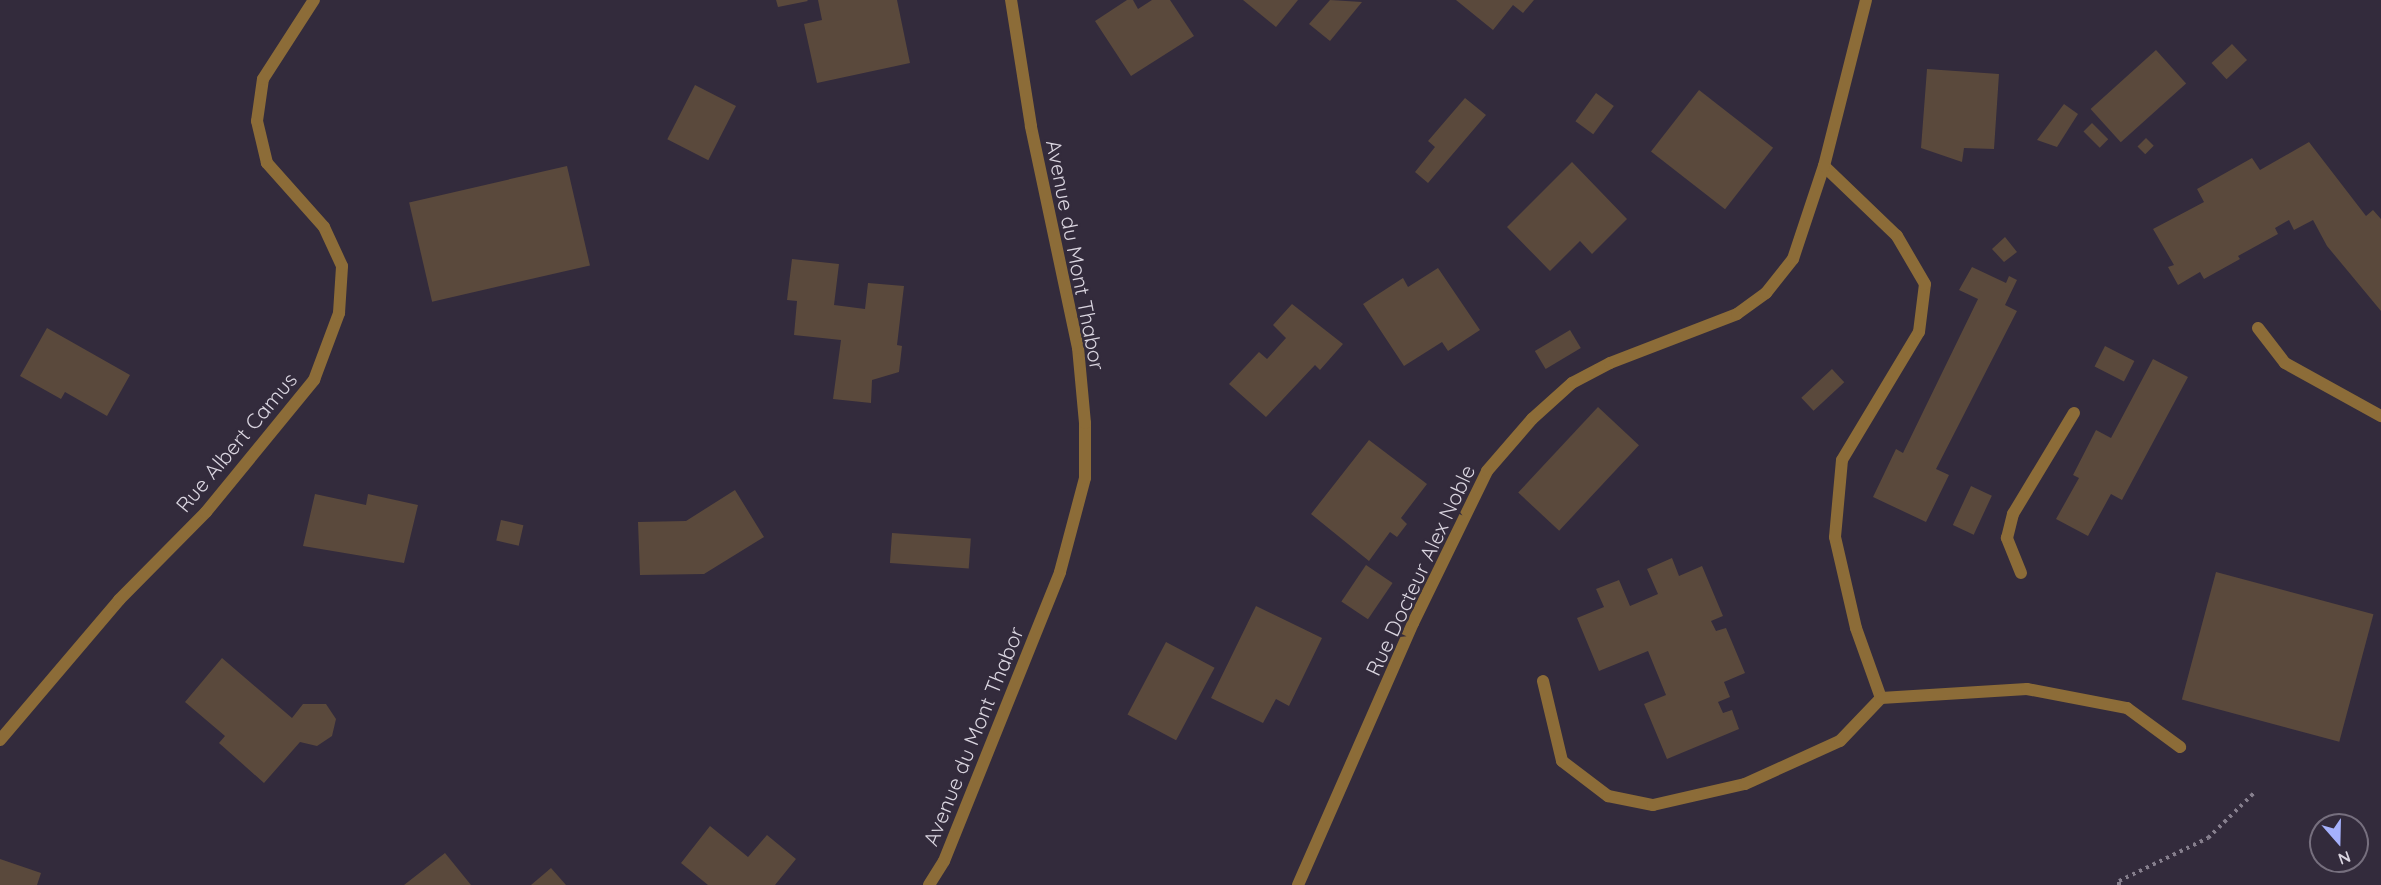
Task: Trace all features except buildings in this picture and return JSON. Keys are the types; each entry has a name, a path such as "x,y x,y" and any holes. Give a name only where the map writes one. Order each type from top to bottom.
{"street":[{"name":"Rue Albert Camus","path":"0,740 119,600 206,512 314,380 339,313 342,266 324,226 267,163 257,122 263,80 314,0"},
{"name":"Avenue du Mont Thabor","path":"929,885 944,861 1060,572 1085,478 1085,423 1078,348 1031,126 1011,0"},
{"name":"Rue Docteur Alex Noble","path":"1298,885 1413,623 1486,471 1532,418 1572,383 1610,363 1737,314 1766,293 1792,259 1824,166 1866,0"},
{"path":"1824,166 1897,236 1925,284 1919,332 1842,460 1835,537 1856,628 1881,698"},
{"path":"2258,328 2285,363 2381,416"},
{"path":"2021,573 2007,538 2013,513 2074,413"},
{"path":"1544,681 1562,761 1608,796 1653,805 1745,784 1840,741 1881,698 2027,689 2127,708 2180,747"}],"path":[{"path":"2119,885 2119,881 2208,837 2256,791"}]}
